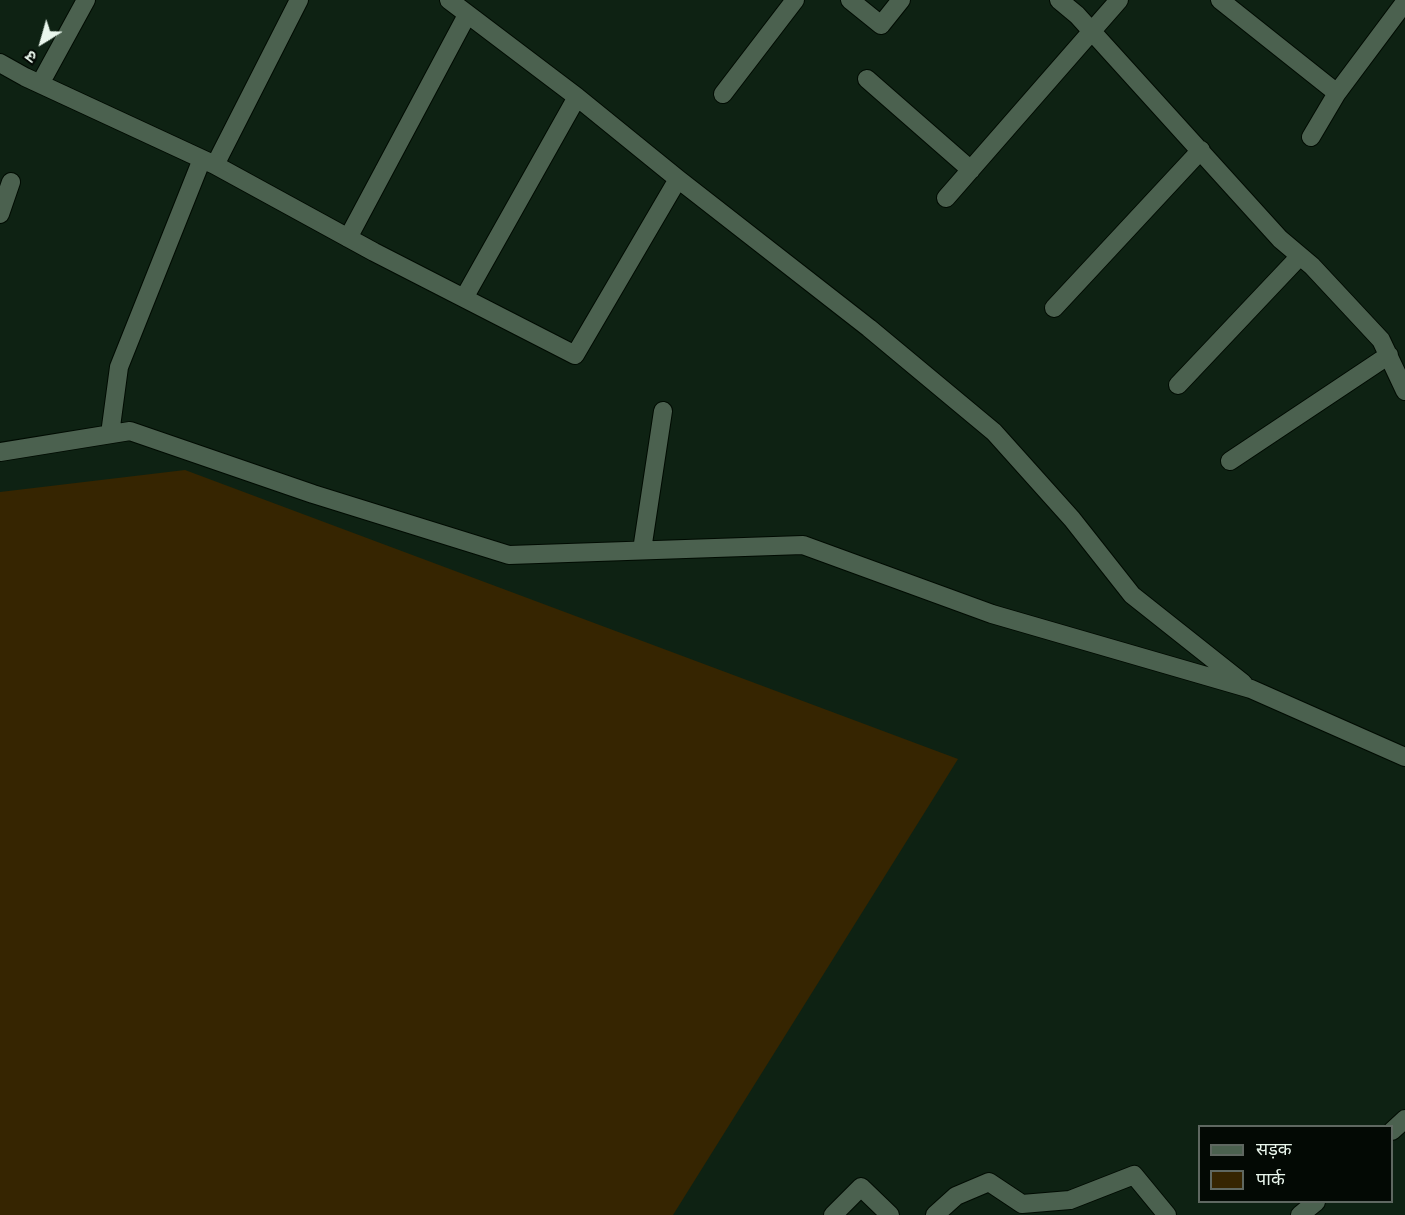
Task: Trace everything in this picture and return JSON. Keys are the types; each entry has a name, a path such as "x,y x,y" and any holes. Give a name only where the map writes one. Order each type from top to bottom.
{"street":[{"path":"40,84 86,0"},
{"path":"110,434 119,367 208,162 299,0"},
{"path":"449,0 577,97 869,328 994,432 1072,519 1132,595 1251,689"},
{"path":"723,94 795,0"},
{"path":"850,0 881,25 901,0"},
{"path":"1059,0 1092,31 1280,239 1300,256 1381,339 1396,361 1405,391"},
{"path":"946,198 1119,0"},
{"path":"1227,2 1337,93"},
{"path":"1311,137 1337,93 1405,2"},
{"path":"348,238 467,15"},
{"path":"0,63 208,162 348,238 575,355 678,179"},
{"path":"867,79 971,170"},
{"path":"464,298 577,97"},
{"path":"1054,308 1201,150"},
{"path":"0,214 11,182"},
{"path":"1178,385 1300,256"},
{"path":"1230,461 1396,361"},
{"path":"642,550 663,411"},
{"path":"0,452 130,431 313,494 509,555 803,545 992,614 1251,689 1405,757"},
{"path":"1393,1130 1405,1119"},
{"path":"935,1215 956,1196 990,1182 1022,1204 1070,1200 1134,1175 1167,1215"},
{"path":"833,1215 861,1187 890,1215"},
{"path":"1300,1215 1315,1203"}],"green space":[{"path":"185,470 958,759 673,1215 0,1215 0,492"}]}
